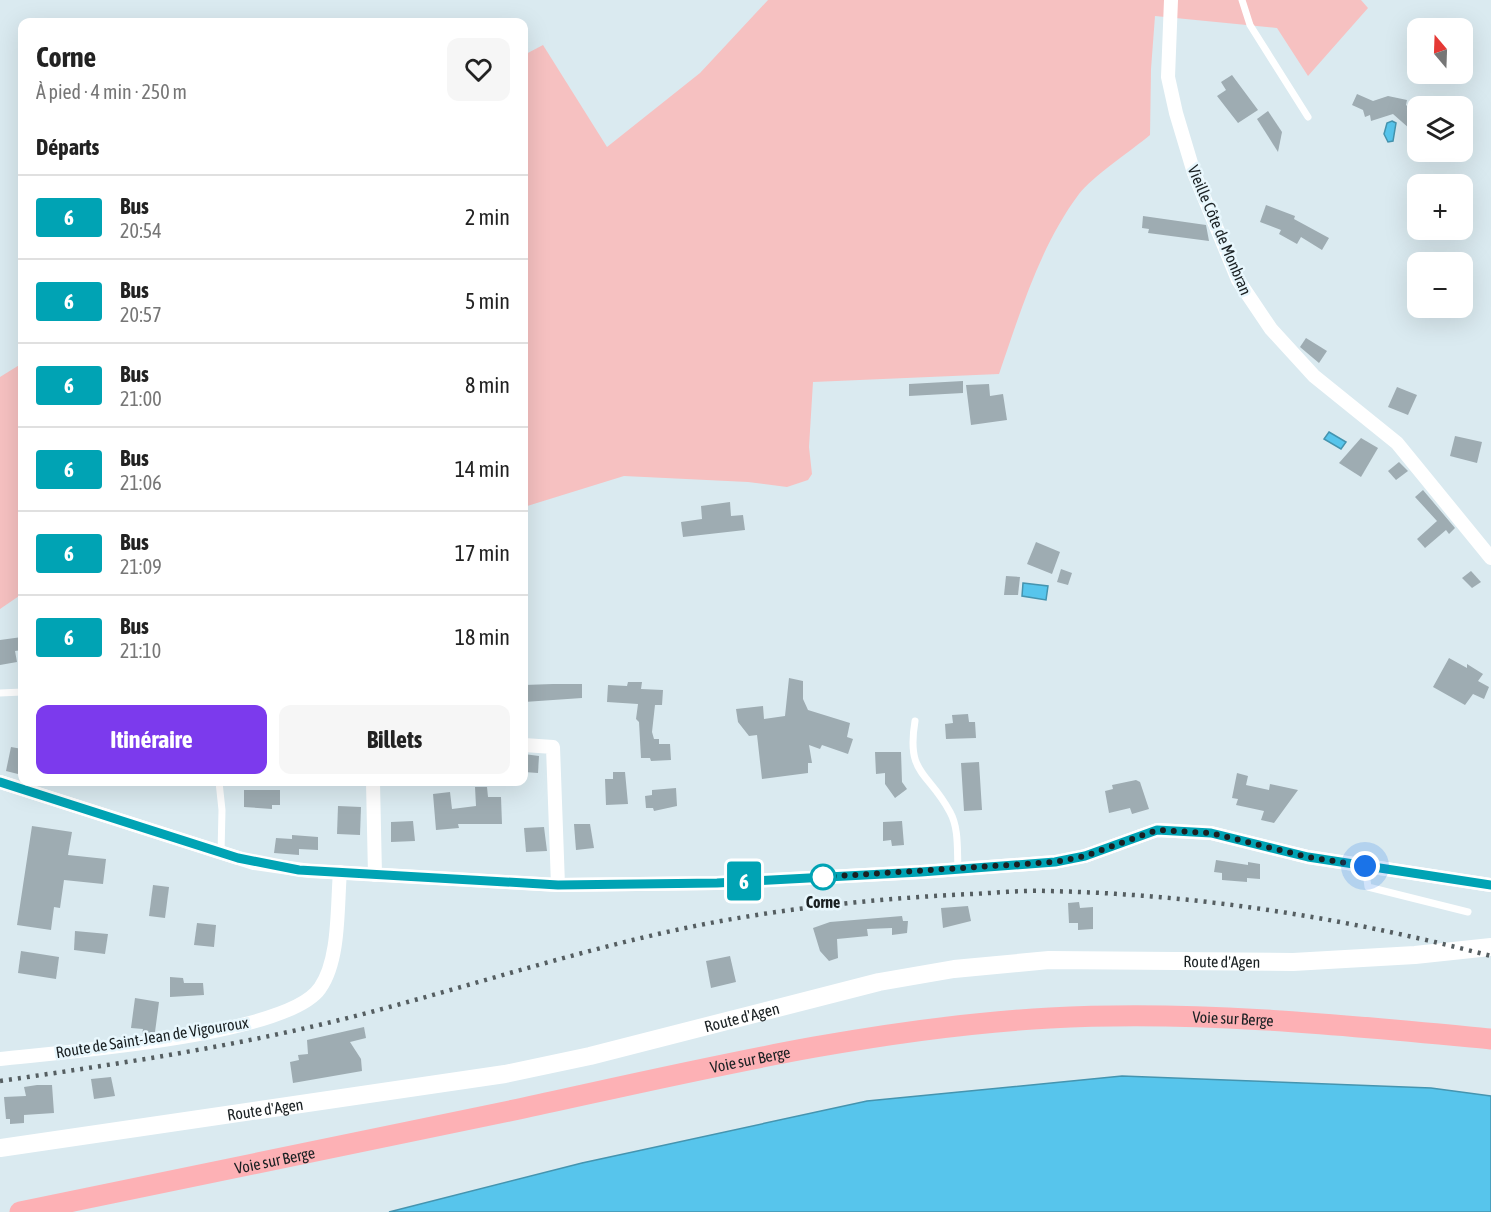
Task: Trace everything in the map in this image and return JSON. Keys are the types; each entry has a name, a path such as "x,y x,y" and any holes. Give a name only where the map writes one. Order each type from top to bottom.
{"main road":[{"name":"Route d'Agen","path":"0,1148 505,1074 590,1056 879,982 954,969 1048,960 1293,962 1415,955 1491,947"},
{"name":"Voie sur Berge","path":"20,1212 761,1057 923,1030 1049,1018 1176,1016 1312,1022 1491,1039"}],"street":[{"name":"Vieille Côte de Monbran","path":"1171,0 1168,24 1168,77 1176,113 1199,186 1238,280 1271,329 1314,376 1397,443 1491,558"},
{"path":"528,745 553,747 558,885"},
{"path":"0,782 254,862 375,875 558,885 717,883 921,872 1055,862 1085,856 1157,830 1211,833 1308,857 1491,885"},
{"path":"373,786 375,875"},
{"name":"Route de Saint-Jean de Vigouroux","path":"0,1059 240,1026 289,1010 304,1002 320,989 332,958 340,872"}],"lane":[{"path":"1242,0 1250,25 1308,117"},
{"path":"0,693 18,692"},
{"path":"915,721 912,754 918,767 951,813 956,832 957,868"},
{"path":"219,786 222,810 221,853"},
{"path":"1365,866 1368,887 1468,912"}],"shaded area":[{"path":"768,0 1361,0 1368,8 1308,76 1277,28 1155,16 1150,135 1085,187 1065,214 1032,281 999,374 813,382 809,447 812,474 808,480 787,487 748,482 624,476 528,506 528,53 543,45 607,147 700,73"},
{"path":"18,366 18,597 0,609 0,377"}],"water":[{"path":"1392,121 1396,123 1393,141 1388,142 1384,134 1387,123"},
{"path":"1329,432 1346,442 1341,449 1324,439"},
{"path":"1023,583 1048,586 1046,600 1022,596"},
{"path":"1122,1076 1431,1088 1491,1096 1491,1212 389,1212 582,1163 867,1101"}],"building":[{"path":"1232,75 1258,110 1238,123 1217,96 1226,90 1221,82"},
{"path":"1357,94 1373,101 1388,96 1407,100 1407,126 1393,114 1371,121 1370,115 1365,117 1363,110 1352,105"},
{"path":"1268,111 1282,132 1278,152 1257,119"},
{"path":"1266,205 1295,216 1294,219 1329,238 1322,250 1301,237 1297,244 1279,234 1281,230 1260,222"},
{"path":"1143,216 1206,225 1209,241 1148,233 1149,229 1142,228"},
{"path":"1306,338 1327,351 1319,363 1300,347"},
{"path":"963,381 963,393 909,396 909,384"},
{"path":"989,384 990,396 1003,394 1007,420 971,425 966,385"},
{"path":"1397,387 1417,395 1408,415 1388,407"},
{"path":"1455,436 1482,442 1477,463 1450,456"},
{"path":"1361,438 1378,448 1361,477 1339,463"},
{"path":"1399,462 1408,471 1396,480 1388,471"},
{"path":"1423,490 1455,528 1449,534 1446,530 1425,548 1417,539 1437,521 1415,497"},
{"path":"730,502 731,516 743,515 745,530 683,537 681,522 702,519 701,506"},
{"path":"1036,542 1060,552 1052,574 1027,564"},
{"path":"1061,569 1072,573 1068,585 1057,582"},
{"path":"1471,571 1481,582 1472,588 1462,578"},
{"path":"1006,576 1020,577 1018,595 1004,595"},
{"path":"18,638 18,651 15,651 17,662 0,665 0,640"},
{"path":"1449,658 1467,668 1467,664 1483,674 1478,681 1489,687 1484,699 1473,694 1465,705 1433,687"},
{"path":"789,678 803,681 803,699 808,710 850,723 847,737 853,739 848,754 822,745 820,749 809,745 812,763 808,763 808,773 762,779 757,735 749,736 738,722 736,709 763,706 764,719 785,716"},
{"path":"628,682 642,682 641,689 663,690 662,705 655,705 652,732 654,739 659,739 659,744 670,744 671,760 651,761 650,758 641,758 639,722 636,719 638,704 607,702 608,685 627,686"},
{"path":"582,684 582,698 528,702 528,685"},
{"path":"968,714 969,722 975,722 976,738 946,739 945,724 953,723 952,715"},
{"path":"11,747 18,748 18,774 6,771"},
{"path":"875,752 901,752 902,782 907,789 895,798 885,784 885,773 876,774"},
{"path":"528,755 539,756 538,773 528,772"},
{"path":"979,762 982,810 964,811 961,763"},
{"path":"613,772 625,772 628,804 606,805 605,779 613,779"},
{"path":"1237,773 1248,776 1246,785 1269,790 1270,784 1298,790 1274,823 1261,820 1264,811 1236,805 1238,799 1232,798"},
{"path":"1136,780 1140,782 1149,809 1132,814 1130,808 1109,813 1105,791 1113,789 1112,785"},
{"path":"475,787 487,787 488,797 501,797 502,824 458,824 459,828 436,830 433,794 450,792 452,809 476,806"},
{"path":"676,788 677,806 654,811 653,808 646,808 645,796 652,795 652,790"},
{"path":"244,790 280,790 280,805 272,805 272,809 244,807"},
{"path":"338,806 361,807 360,835 337,834"},
{"path":"413,821 415,841 391,842 391,822"},
{"path":"902,821 904,845 892,846 891,840 883,841 883,822"},
{"path":"574,824 590,824 594,848 576,850"},
{"path":"32,826 72,832 68,855 106,859 103,884 64,880 60,908 54,907 51,930 17,925"},
{"path":"544,827 547,851 526,852 524,828"},
{"path":"292,835 318,837 318,850 299,849 299,855 274,853 276,838 292,839"},
{"path":"1216,860 1248,865 1248,862 1260,864 1260,879 1247,878 1247,882 1222,880 1222,873 1214,872"},
{"path":"153,885 169,887 165,918 149,916"},
{"path":"1079,902 1080,908 1093,907 1093,929 1078,930 1078,923 1069,923 1068,903"},
{"path":"968,906 971,921 943,928 941,908"},
{"path":"902,916 903,921 908,921 907,933 892,935 892,928 867,929 868,936 837,939 838,958 829,961 820,951 813,928 830,922"},
{"path":"197,923 216,925 214,947 194,945"},
{"path":"75,931 108,934 105,954 74,950"},
{"path":"21,951 59,957 56,979 18,973"},
{"path":"730,956 736,982 711,988 706,961"},
{"path":"170,977 183,978 184,983 203,983 204,995 170,997"},
{"path":"135,998 159,1002 155,1032 142,1034 143,1029 131,1028"},
{"path":"364,1027 366,1038 350,1042 361,1059 362,1071 293,1083 290,1062 299,1060 298,1055 308,1054 307,1040"},
{"path":"111,1077 115,1096 94,1099 91,1079"},
{"path":"52,1085 54,1113 24,1115 24,1123 10,1124 10,1119 6,1119 4,1097 26,1096 24,1087"}],"railway":[{"path":"0,1081 139,1060 276,1035 367,1013 587,952 676,930 783,911 877,900 1028,891 1159,897 1271,910 1382,930 1491,956"}],"bus line":[{"name":"6","path":"0,782 238,858 299,870 558,885 717,883 1055,862 1085,856 1157,830 1211,833 1308,857 1491,885"}],"place":[{"name":"Corne","path":"823,877"}],"route":[{"path":"823,877 1055,862 1085,856 1157,830 1211,833 1308,857 1365,866"}]}
